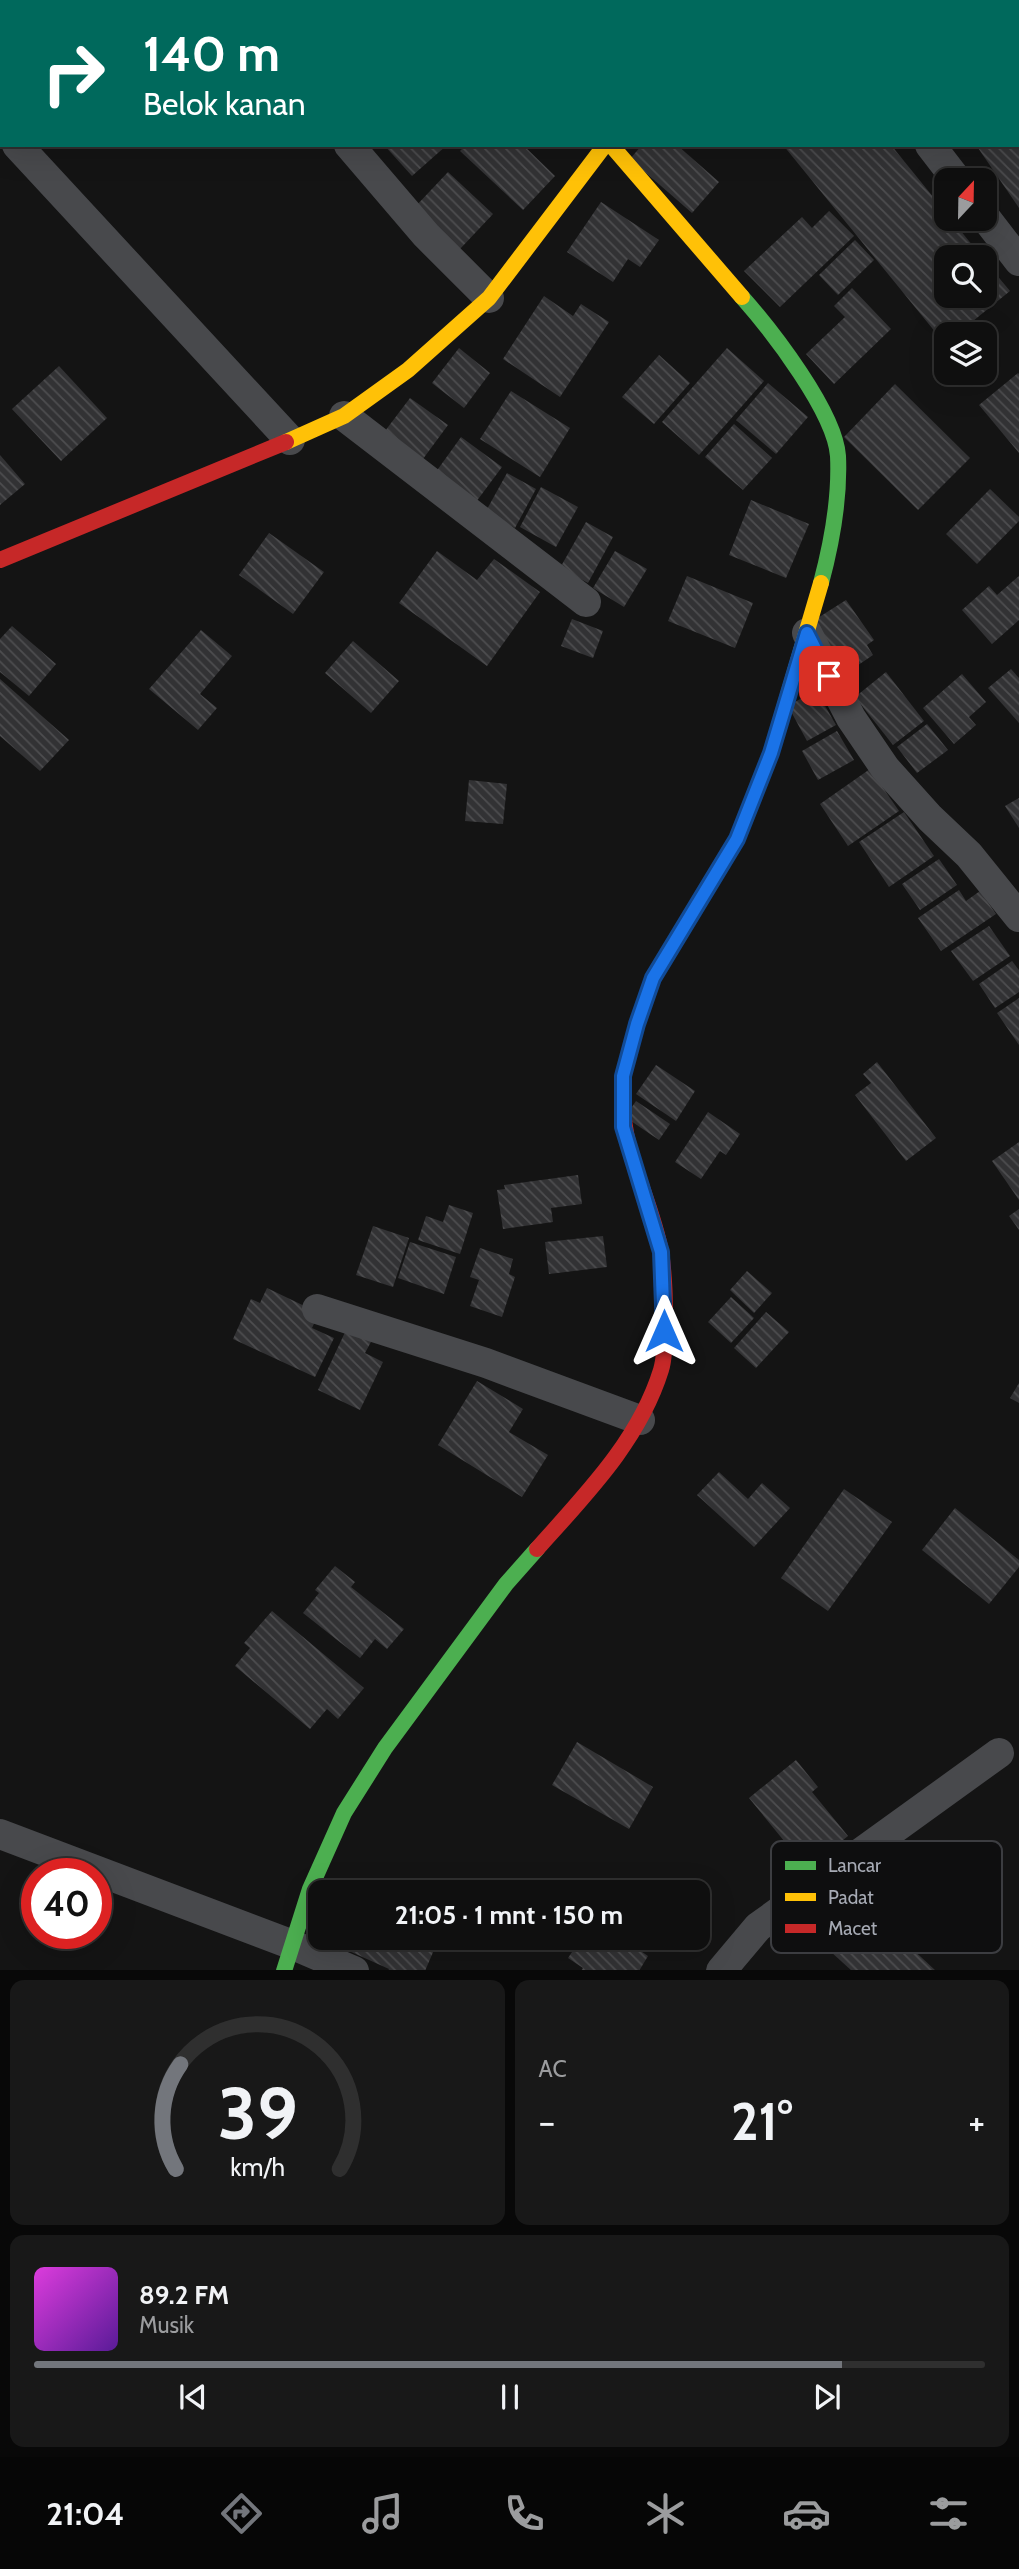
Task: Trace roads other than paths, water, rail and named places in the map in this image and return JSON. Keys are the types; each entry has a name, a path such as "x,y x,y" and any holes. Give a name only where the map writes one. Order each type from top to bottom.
{"street":[{"path":"19,147 290,440"},
{"path":"351,147 426,235 489,298"},
{"path":"0,560 129,509 344,416 408,370 489,298 604,147"},
{"path":"288,1958 310,1889 344,1813 385,1748 506,1584 600,1478 640,1420 662,1368 665,1312 661,1252 623,1127 623,1076 653,978 737,839 771,753 834,534 838,454 825,416 803,376 751,307 613,147"},
{"path":"932,147 948,168"},
{"path":"996,231 1019,261"},
{"path":"344,416 586,602"},
{"path":"807,633 851,719 885,768 969,855 1019,917"},
{"path":"317,1309 486,1363 640,1420"},
{"path":"877,1841 999,1753"},
{"path":"0,1834 288,1958 354,1970"},
{"path":"721,1970 758,1927 771,1918"}]}
